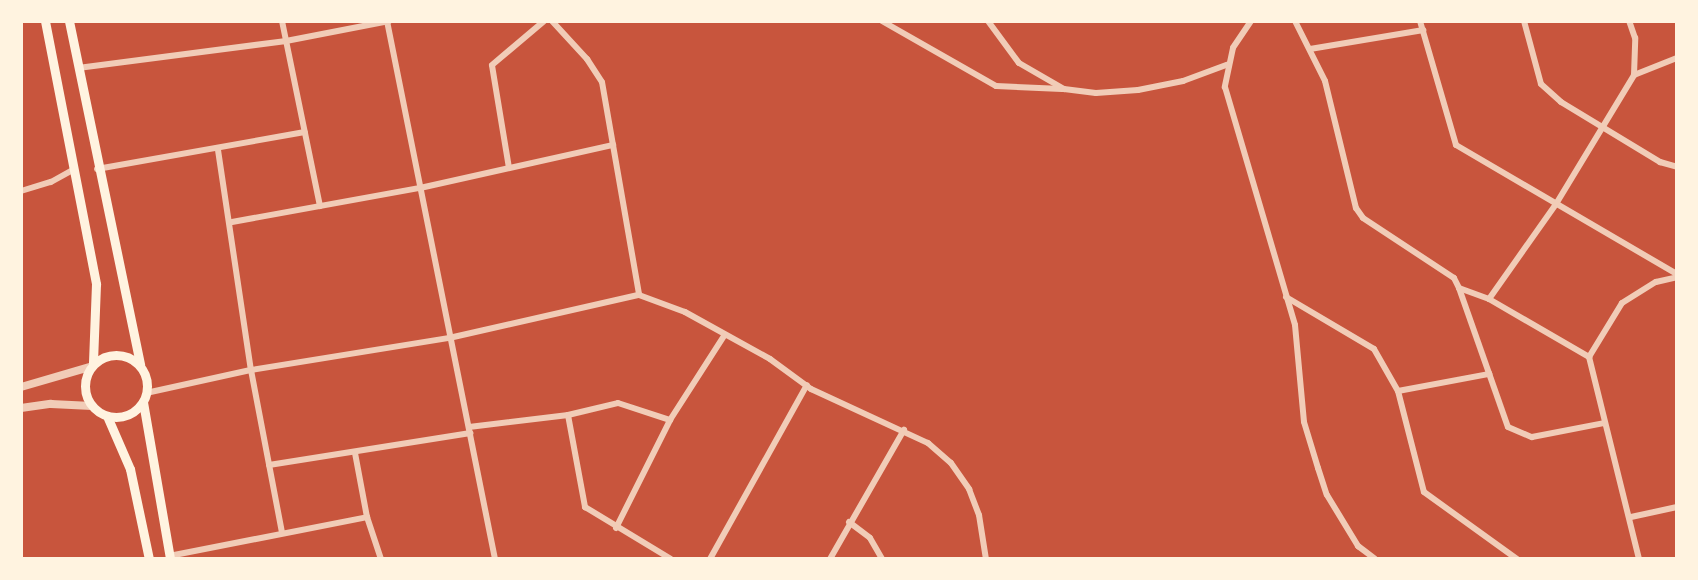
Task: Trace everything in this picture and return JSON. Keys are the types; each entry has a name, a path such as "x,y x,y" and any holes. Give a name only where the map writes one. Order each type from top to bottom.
{"main road":[{"path":"45,21 96,285 92,365 84,383 92,406 107,416 130,469 149,559"},
{"path":"69,21 97,169 140,365 169,557"},
{"path":"92,365 113,354 140,365"},
{"path":"107,416 128,415 145,398"}],"street":[{"path":"282,21 320,206"},
{"path":"78,68 286,41 388,21 495,559"},
{"path":"509,168 492,65 544,21"},
{"path":"552,21 587,59 601,82 639,295"},
{"path":"882,21 996,86 1096,93 1138,90 1183,81 1226,65"},
{"path":"988,21 1019,63 1064,89"},
{"path":"1251,21 1226,65 1225,87 1294,325 1304,422 1327,495 1358,545 1376,559"},
{"path":"1294,21 1325,81 1356,208 1371,224 1454,278 1508,427 1532,437 1604,423"},
{"path":"1420,21 1456,145 1677,276"},
{"path":"1524,21 1541,84 1561,102 1660,162 1677,167"},
{"path":"1489,299 1556,204 1634,75 1635,38 1629,21"},
{"path":"1310,49 1423,30"},
{"path":"1634,75 1677,58"},
{"path":"97,169 218,150 305,132"},
{"path":"232,222 420,188 613,145"},
{"path":"218,150 232,222 251,370 282,532"},
{"path":"21,191 51,182 73,170"},
{"path":"1639,559 1631,517 1604,423 1589,357 1622,303 1656,282 1677,276"},
{"path":"1459,288 1489,299 1589,357"},
{"path":"145,398 251,370 449,338 639,295 685,312 807,386 904,430 951,463 969,489 979,515 986,559"},
{"path":"1286,297 1374,349 1398,391 1424,492 1517,559"},
{"path":"616,528 670,420 724,336"},
{"path":"21,387 92,365"},
{"path":"1398,391 1489,374"},
{"path":"710,559 807,386"},
{"path":"270,465 355,453 470,430 568,415 618,403 670,420"},
{"path":"21,408 51,404 92,406"},
{"path":"568,415 585,508 671,559"},
{"path":"830,559 904,430"},
{"path":"355,453 367,517 381,559"},
{"path":"1631,517 1677,507"},
{"path":"169,557 282,532 367,517"},
{"path":"849,522 870,538 883,559"}]}
